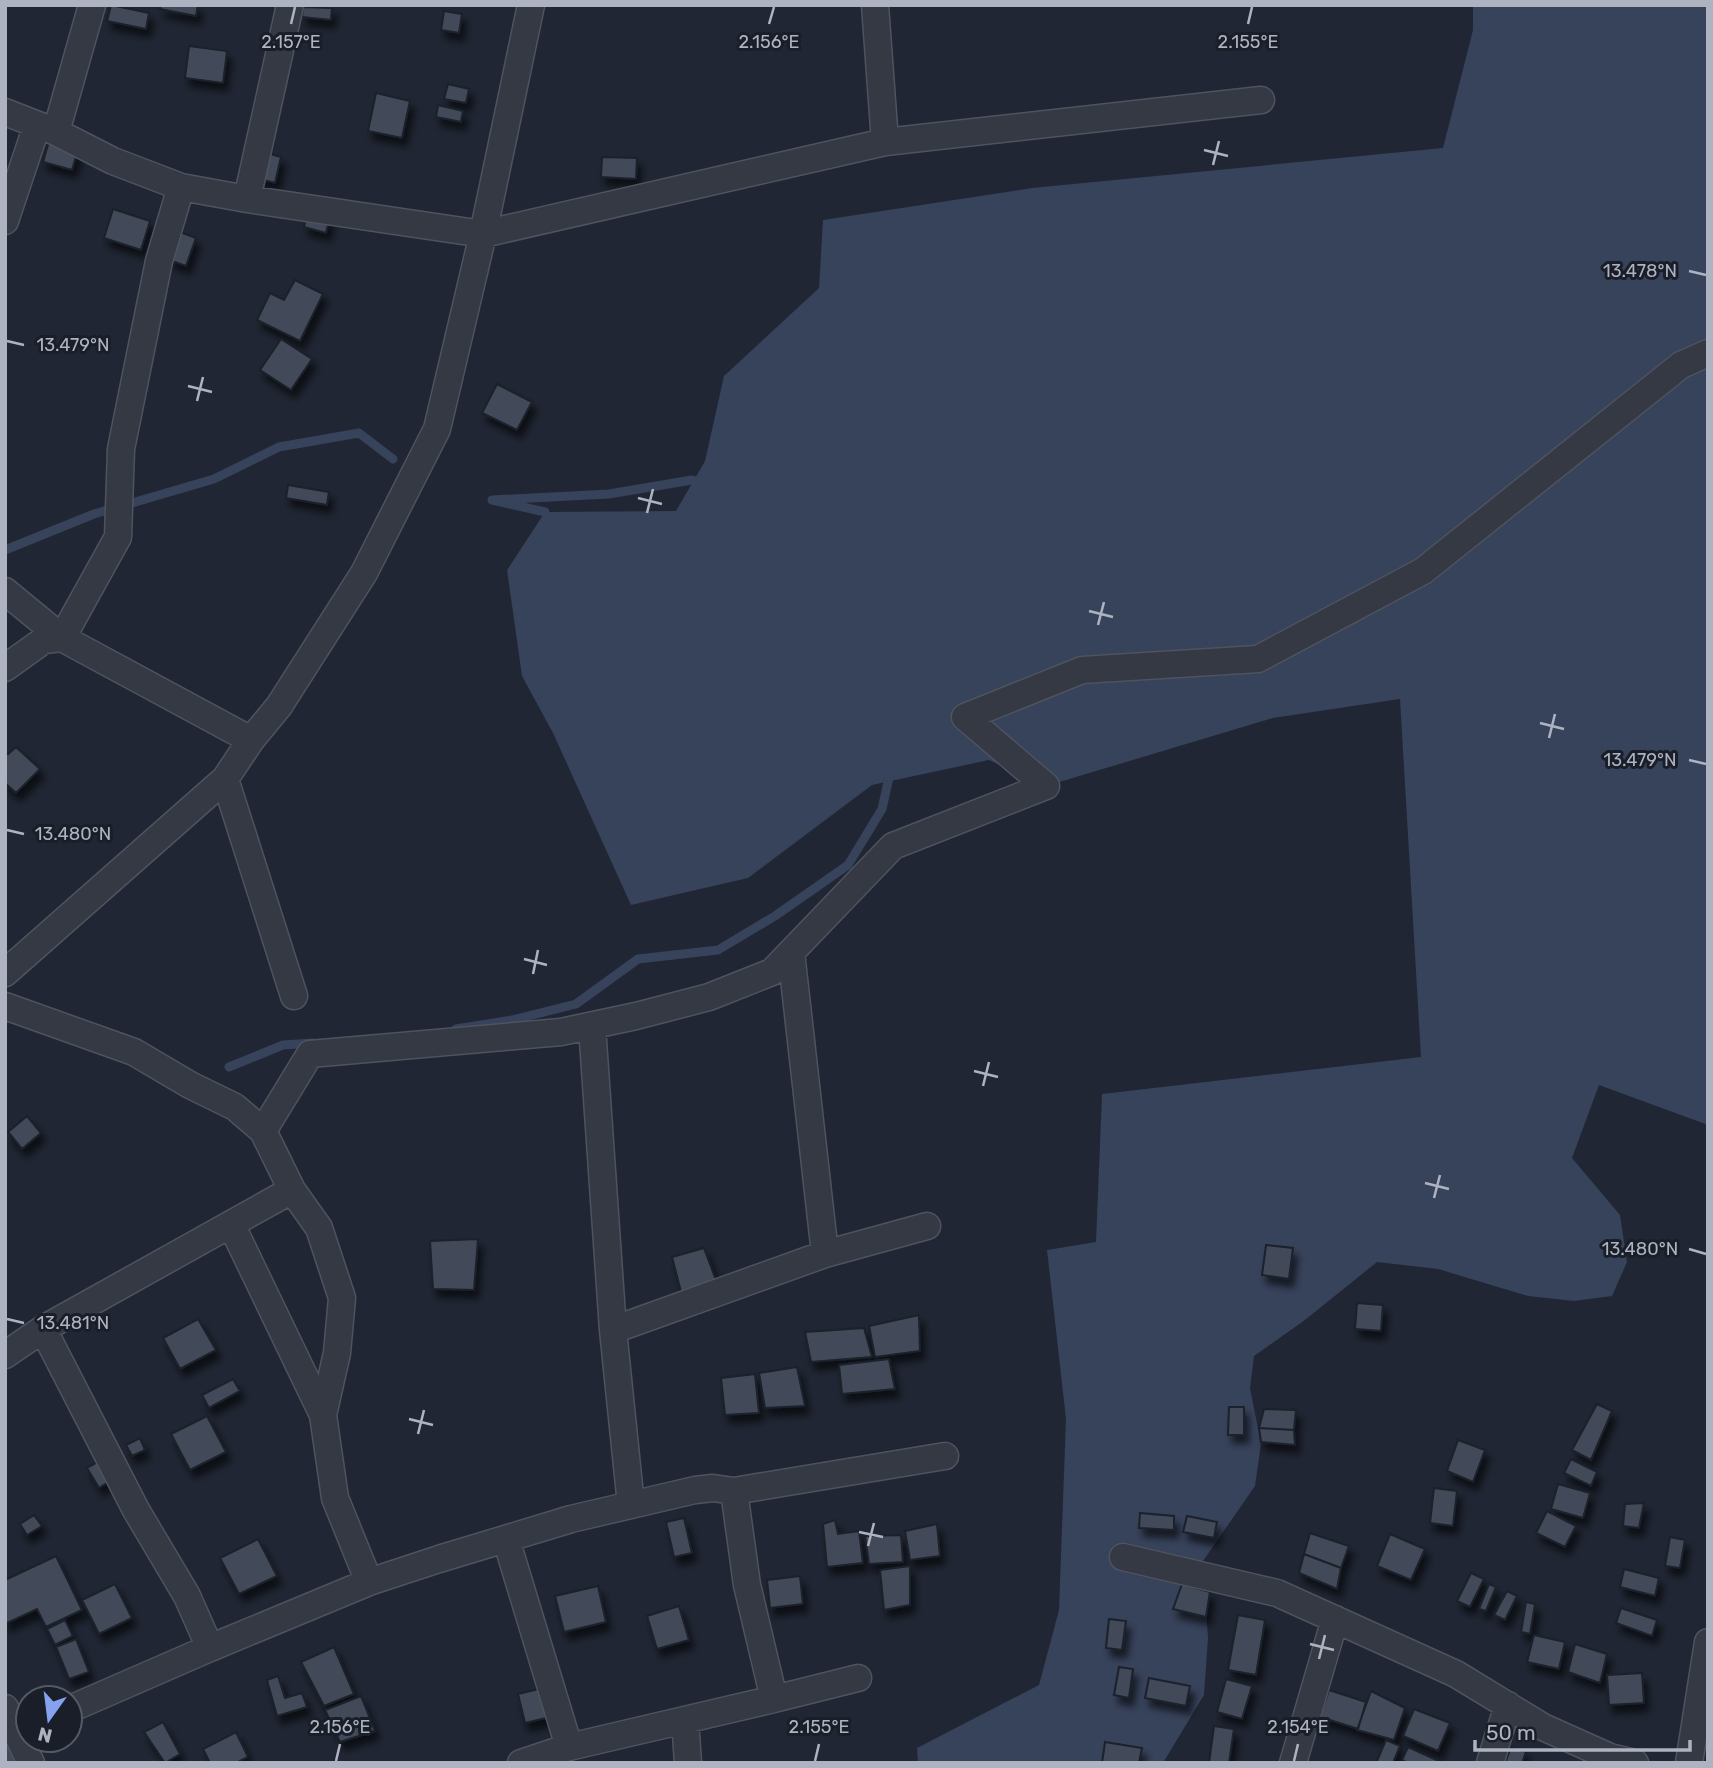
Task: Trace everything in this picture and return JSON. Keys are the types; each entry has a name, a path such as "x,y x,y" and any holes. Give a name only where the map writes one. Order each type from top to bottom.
{"street":[{"path":"5,221 47,128 92,5"},
{"path":"247,199 289,5"},
{"path":"5,974 225,779 251,740 279,706 365,573 437,429 484,234 531,5"},
{"path":"875,5 885,142"},
{"path":"5,112 47,128 113,161 181,187 484,234 885,142 1261,100"},
{"path":"62,638 118,537 121,449 159,261 181,187"},
{"path":"263,1131 310,1054 561,1032 709,997 772,972 893,846 1046,786 965,717 1082,670 1258,659 1423,570 1681,365 1708,353"},
{"path":"5,591 62,638 251,740"},
{"path":"5,668 44,640 62,638"},
{"path":"225,779 294,996"},
{"path":"791,953 825,1254"},
{"path":"5,1006 134,1052 190,1085 235,1107 263,1131 292,1190 319,1228 341,1298 337,1353 323,1415"},
{"path":"592,1026 613,1330 631,1505"},
{"path":"5,1355 43,1329 292,1190"},
{"path":"231,1224 323,1415 335,1498 369,1582"},
{"path":"613,1330 825,1254 927,1226"},
{"path":"43,1329 136,1510 187,1596 210,1648"},
{"path":"84,1703 369,1582 571,1519 695,1490 713,1488 734,1491 945,1456"},
{"path":"734,1491 747,1585 774,1699"},
{"path":"506,1539 559,1754"},
{"path":"1123,1557 1277,1593 1456,1675 1543,1727 1599,1752 1635,1763"},
{"path":"1293,1763 1335,1619"},
{"path":"1696,1748 1708,1642"},
{"path":"521,1763 858,1678"},
{"path":"1490,1763 1507,1705"},
{"path":"685,1720 688,1763"},
{"path":"13,1722 31,1763"}],"water":[{"path":"1473,5 1708,5 1708,1125 1599,1085 1572,1158 1620,1215 1627,1262 1612,1296 1574,1301 1528,1296 1438,1269 1377,1262 1305,1320 1254,1356 1250,1388 1261,1444 1255,1486 1203,1561 1208,1638 1204,1695 1163,1763 918,1763 917,1748 1039,1685 1059,1610 1066,1419 1047,1250 1096,1242 1102,1094 1421,1057 1400,699 1273,718 1046,786 989,760 872,785 748,878 631,905 553,733 522,676 507,570 545,512 676,511 705,461 724,376 819,288 823,220 1032,188 1443,148 1473,30"}],"building":[{"path":"111,5 149,13 146,29 107,21"},
{"path":"161,5 198,5 196,16 160,9"},
{"path":"303,7 332,8 331,20 302,17"},
{"path":"444,11 462,14 459,33 441,30"},
{"path":"189,46 227,51 223,83 185,78"},
{"path":"448,84 469,89 466,103 444,99"},
{"path":"376,93 410,101 402,138 368,131"},
{"path":"438,105 463,111 461,122 436,117"},
{"path":"49,141 78,150 72,170 43,162"},
{"path":"263,152 281,157 275,183 256,178"},
{"path":"602,157 637,158 636,179 601,177"},
{"path":"113,209 150,221 141,250 104,238"},
{"path":"307,212 330,217 326,233 304,227"},
{"path":"180,232 196,238 186,266 169,260"},
{"path":"295,280 323,294 300,341 257,320 270,293 284,300"},
{"path":"281,339 312,359 291,390 260,370"},
{"path":"497,384 532,402 517,430 482,413"},
{"path":"288,485 329,492 327,505 286,498"},
{"path":"16,747 40,769 16,793 5,783 5,753 8,754"},
{"path":"27,1116 41,1133 22,1149 8,1132"},
{"path":"478,1239 474,1290 433,1289 430,1241"},
{"path":"1266,1245 1293,1248 1289,1279 1262,1275"},
{"path":"704,1248 716,1280 681,1292 672,1257"},
{"path":"1357,1303 1383,1305 1381,1331 1355,1329"},
{"path":"919,1315 920,1351 875,1357 869,1326"},
{"path":"198,1319 216,1350 180,1369 163,1338"},
{"path":"864,1328 872,1357 811,1362 805,1332"},
{"path":"889,1359 895,1389 842,1394 839,1365"},
{"path":"797,1367 805,1406 765,1408 759,1373"},
{"path":"755,1374 759,1413 725,1415 721,1378"},
{"path":"233,1379 240,1391 209,1408 202,1395"},
{"path":"1597,1404 1612,1411 1591,1460 1572,1450"},
{"path":"1229,1407 1244,1407 1244,1435 1228,1435"},
{"path":"1264,1409 1296,1410 1294,1430 1259,1428"},
{"path":"207,1416 226,1452 190,1470 171,1434"},
{"path":"1259,1428 1294,1430 1295,1445 1261,1442"},
{"path":"140,1438 145,1450 132,1456 126,1445"},
{"path":"1458,1440 1485,1450 1473,1482 1447,1471"},
{"path":"1571,1459 1597,1472 1591,1486 1564,1473"},
{"path":"101,1460 113,1479 99,1488 87,1468"},
{"path":"1558,1484 1590,1493 1583,1518 1551,1509"},
{"path":"1434,1488 1457,1491 1453,1526 1430,1523"},
{"path":"1644,1503 1639,1528 1623,1526 1625,1504"},
{"path":"1547,1511 1576,1526 1565,1547 1536,1533"},
{"path":"1140,1513 1174,1516 1174,1530 1139,1528"},
{"path":"34,1515 42,1526 27,1535 20,1524"},
{"path":"1187,1516 1217,1522 1214,1538 1183,1532"},
{"path":"684,1518 692,1553 674,1557 666,1522"},
{"path":"835,1520 838,1534 859,1531 863,1563 827,1567 823,1524"},
{"path":"937,1524 940,1556 910,1560 905,1531"},
{"path":"1310,1533 1349,1546 1341,1568 1304,1554"},
{"path":"1390,1534 1425,1549 1411,1580 1377,1566"},
{"path":"901,1535 903,1562 869,1564 865,1536"},
{"path":"1670,1537 1685,1540 1680,1568 1665,1566"},
{"path":"258,1539 277,1576 239,1594 220,1558"},
{"path":"1304,1554 1341,1568 1337,1589 1299,1573"},
{"path":"56,1556 82,1610 46,1627 37,1609 5,1624 5,1580"},
{"path":"910,1566 910,1605 884,1610 880,1570"},
{"path":"1624,1569 1659,1578 1655,1596 1620,1587"},
{"path":"1471,1573 1484,1579 1470,1607 1457,1601"},
{"path":"800,1576 803,1604 770,1608 767,1580"},
{"path":"115,1584 132,1618 99,1634 82,1600"},
{"path":"1182,1584 1210,1592 1206,1617 1173,1609"},
{"path":"1489,1584 1496,1587 1486,1611 1479,1609"},
{"path":"598,1586 606,1622 564,1632 555,1596"},
{"path":"1507,1591 1517,1596 1505,1620 1494,1615"},
{"path":"1526,1602 1535,1604 1530,1634 1521,1632"},
{"path":"679,1606 689,1640 657,1649 647,1616"},
{"path":"1621,1608 1657,1620 1652,1636 1616,1623"},
{"path":"1238,1615 1265,1620 1256,1675 1228,1670"},
{"path":"1109,1619 1126,1621 1122,1650 1106,1648"},
{"path":"65,1620 73,1636 55,1645 47,1629"},
{"path":"1534,1635 1565,1642 1559,1669 1527,1662"},
{"path":"76,1639 89,1672 69,1679 56,1647"},
{"path":"1575,1644 1607,1654 1600,1683 1568,1672"},
{"path":"334,1647 354,1694 324,1706 301,1662"},
{"path":"1119,1667 1133,1669 1129,1698 1114,1695"},
{"path":"1642,1673 1644,1703 1609,1705 1607,1675"},
{"path":"278,1676 285,1698 302,1693 307,1707 277,1716 267,1680"},
{"path":"1149,1678 1190,1686 1186,1706 1145,1698"},
{"path":"1226,1679 1252,1686 1242,1719 1217,1712"},
{"path":"551,1686 559,1715 525,1723 518,1694"},
{"path":"1329,1690 1366,1702 1358,1729 1320,1717"},
{"path":"1371,1691 1405,1708 1394,1740 1357,1730"},
{"path":"361,1696 375,1731 340,1742 325,1710"},
{"path":"1414,1709 1450,1723 1438,1751 1403,1736"},
{"path":"163,1722 180,1754 165,1763 144,1732"},
{"path":"1214,1726 1234,1729 1229,1763 1209,1763"},
{"path":"236,1732 248,1757 236,1763 210,1763 203,1749"},
{"path":"5,1739 18,1761 5,1763"},
{"path":"1386,1740 1400,1746 1393,1763 1376,1763"},
{"path":"1105,1742 1142,1748 1139,1763 1102,1763"},
{"path":"1408,1747 1439,1761 1408,1763 1402,1760"},
{"path":"1511,1747 1526,1752 1522,1763 1505,1763"}],"waterway":[{"path":"5,550 94,514 214,479 279,447 359,433 393,459"},
{"path":"545,512 492,500 609,494 692,480 704,483"},
{"path":"456,1029 512,1020 576,1004 638,959 718,950 775,916 848,865 882,809 890,773"},
{"path":"229,1067 283,1045 313,1043"}]}
